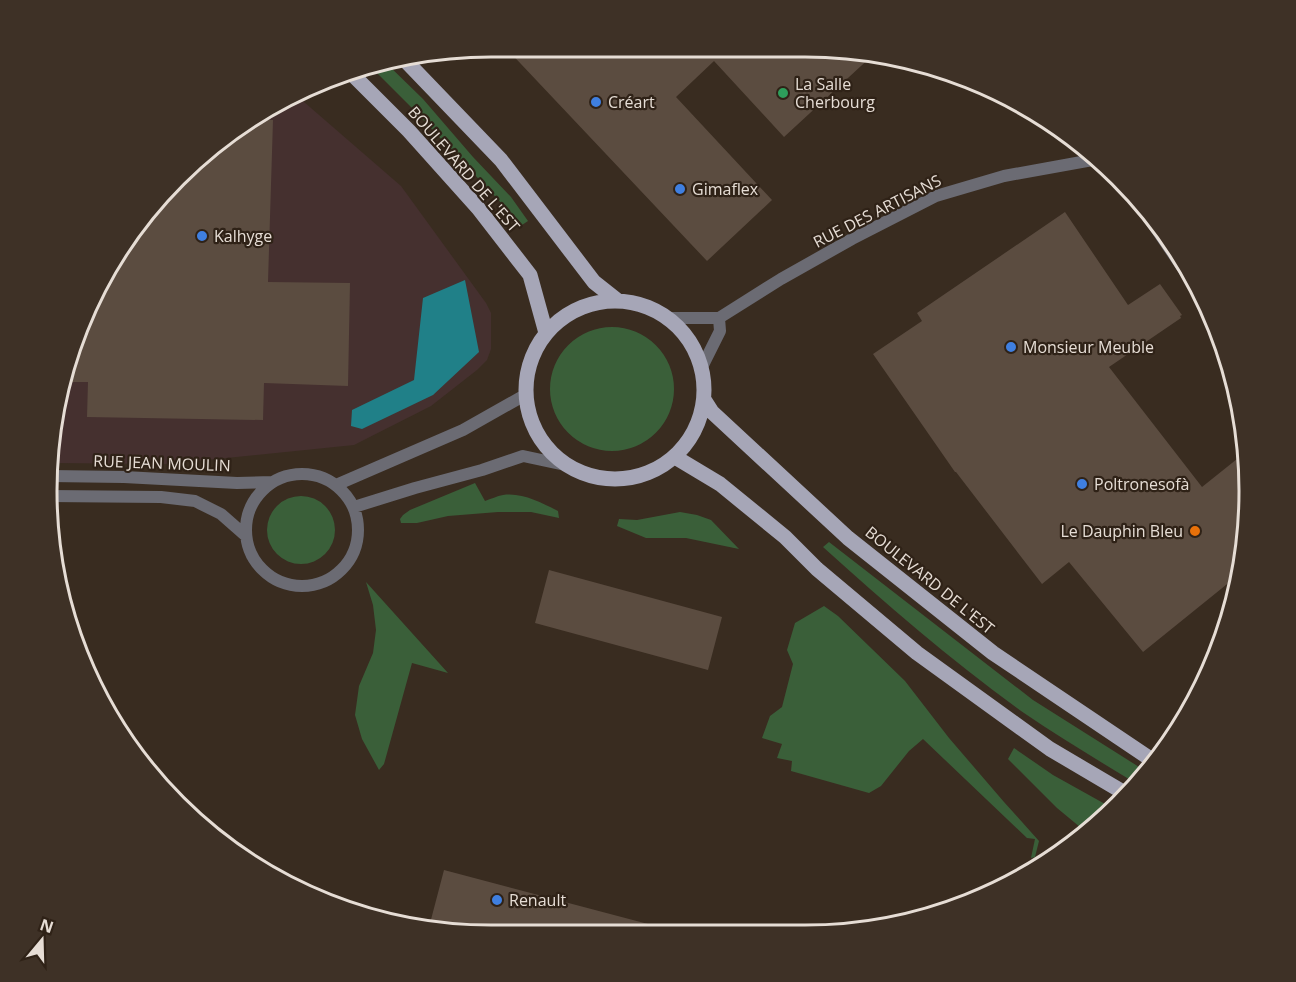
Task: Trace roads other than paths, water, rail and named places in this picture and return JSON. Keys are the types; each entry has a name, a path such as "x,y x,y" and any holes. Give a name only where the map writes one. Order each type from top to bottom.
{"main road":[{"name":"BOULEVARD DE L'EST","path":"409,65 501,160 594,282 618,301"},
{"name":"BOULEVARD DE L'EST","path":"357,78 409,130 478,208 530,275 546,333"},
{"path":"618,301 636,303 668,318 689,339 702,367 705,400 700,422 690,441 675,457 650,473 621,480 592,477 565,465 544,446 531,422 525,394 527,372 534,351 546,333 566,315 591,304 618,301"},
{"name":"BOULEVARD DE L'EST","path":"705,400 712,412 848,538 993,653 1147,757"},
{"path":"675,457 720,484 785,537 817,568 917,653 1050,749 1119,790"}],"street":[{"name":"RUE DES ARTISANS","path":"719,318 781,279 936,196 1004,176 1086,161"},
{"path":"668,318 719,318 720,331 702,367"},
{"path":"336,485 464,430 525,394"},
{"path":"272,482 261,491 250,507 247,546 255,562 268,575 285,584 302,586 318,584 332,578 351,556 358,534 358,520 354,507 523,456 565,465"},
{"name":"RUE JEAN MOULIN","path":"58,476 237,483 272,482 284,476 311,474 336,485 354,507"},
{"path":"57,496 161,497 195,501 221,514 246,536"}],"water":[{"path":"465,280 479,352 433,395 362,429 351,426 352,410 414,380 423,298"}],"place":[{"name":"La Salle Cherbourg","path":"783,93"},
{"name":"Créart","path":"596,102"},
{"name":"Gimaflex","path":"680,189"},
{"name":"Kalhyge","path":"202,236"},
{"name":"Monsieur Meuble","path":"1011,347"},
{"name":"Poltronesofà","path":"1082,484"},
{"name":"Le Dauphin Bleu","path":"1195,531"},
{"name":"Renault","path":"497,900"}]}
